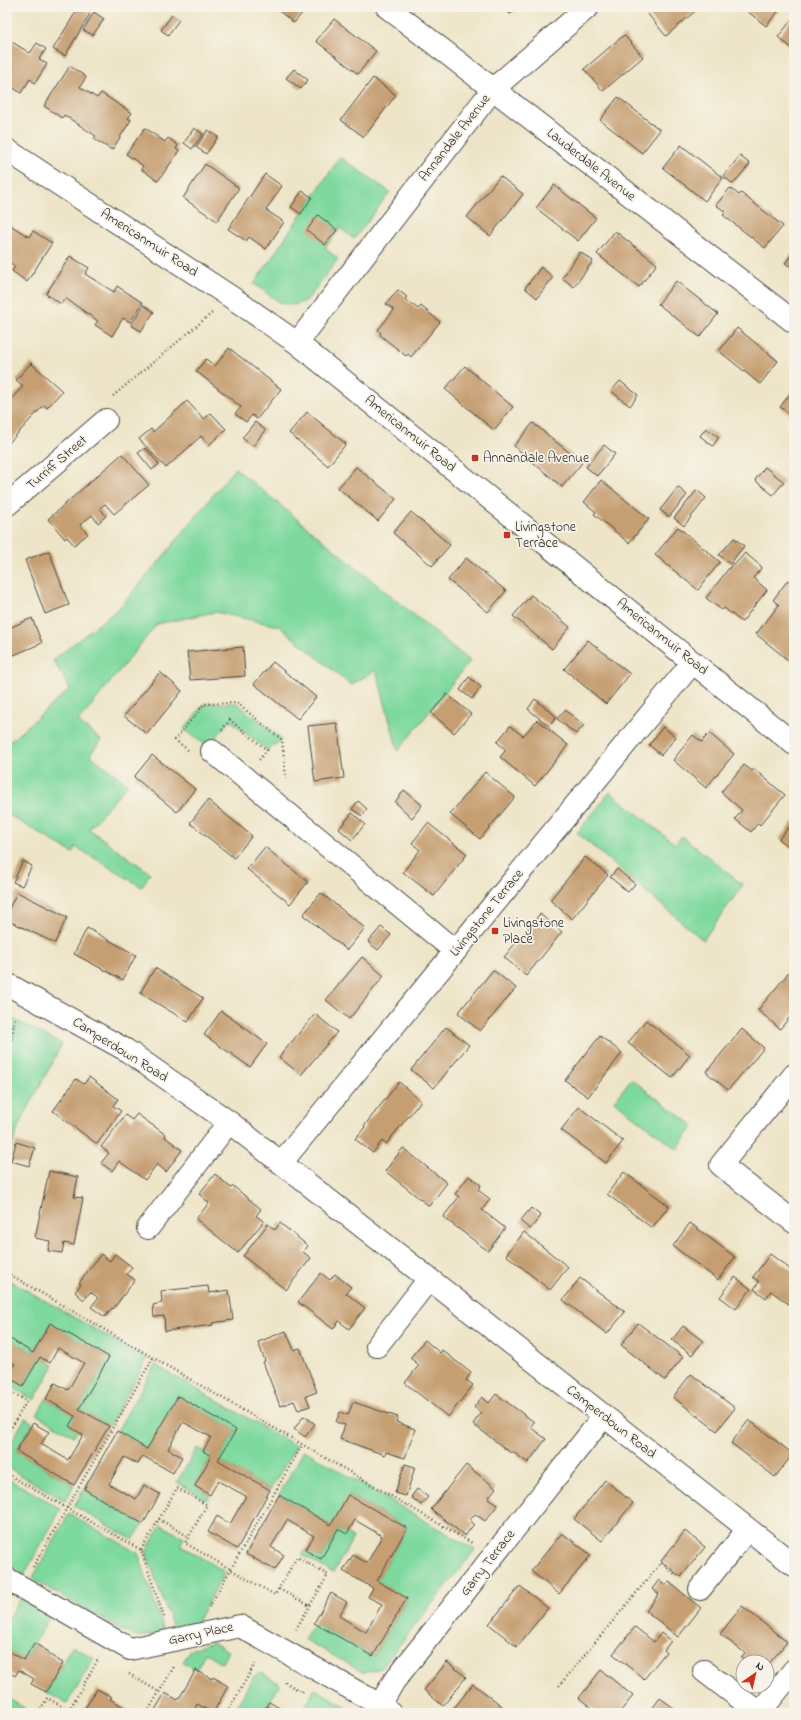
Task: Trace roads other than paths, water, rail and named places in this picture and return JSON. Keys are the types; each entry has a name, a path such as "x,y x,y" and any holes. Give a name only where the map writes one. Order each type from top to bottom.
{"street":[{"name":"Lauderdale Avenue","path":"387,7 794,322"},
{"name":"Annandale Avenue","path":"297,343 493,89 588,7"},
{"name":"Americanmuir Road","path":"7,150 234,299 297,343 794,744"},
{"name":"Turriff Street","path":"7,505 106,420"},
{"name":"Livingstone Terrace","path":"281,1163 693,662"},
{"path":"212,751 455,951"},
{"name":"Camperdown Road","path":"13,987 126,1050 228,1122 794,1565"},
{"path":"794,1075 721,1165 794,1222"},
{"path":"148,1228 228,1122"},
{"path":"377,1346 429,1279"},
{"name":"Garry Terrace","path":"383,1710 394,1681 604,1416"},
{"path":"700,1589 748,1529"},
{"name":"Garry Place","path":"14,1583 130,1648 240,1626 315,1668 383,1710"},
{"path":"704,1671 759,1713 794,1670"}],"place":[{"name":"Annandale Avenue","path":"475,458"},
{"name":"Livingstone Terrace","path":"507,535"},
{"name":"Livingstone Place","path":"495,931"}]}
